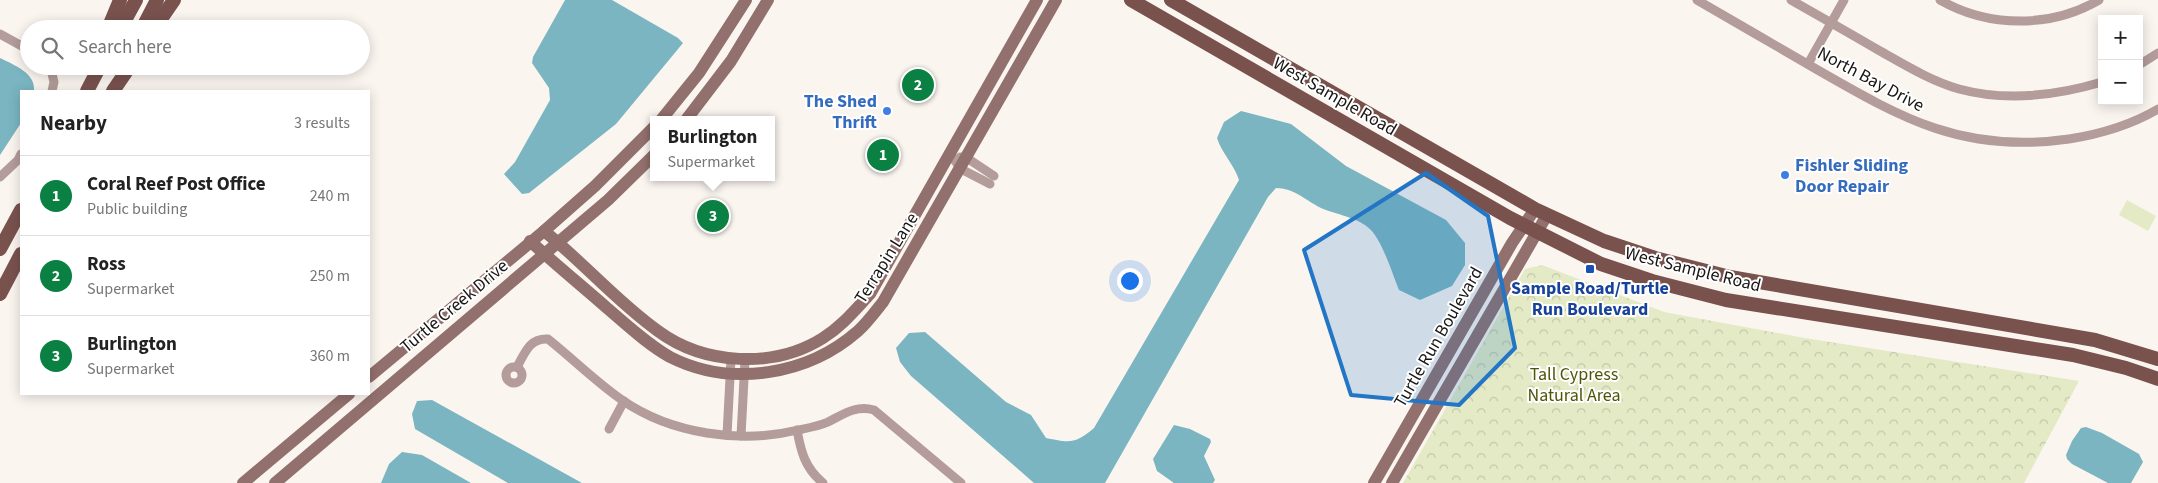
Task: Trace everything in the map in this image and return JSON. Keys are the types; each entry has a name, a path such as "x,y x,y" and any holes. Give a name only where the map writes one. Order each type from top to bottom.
{"main road":[{"path":"112,20 120,0"},
{"path":"125,20 136,0"},
{"path":"147,20 157,0"},
{"path":"160,20 174,0"},
{"name":"West Sample Road","path":"1131,0 1530,229 1618,270 1726,300 2073,355 2158,378"},
{"name":"West Sample Road","path":"1171,0 1541,212 1604,242 1655,258 1730,277 2095,340 2158,359"},
{"path":"1266,78 1298,73"},
{"path":"85,90 90,75"},
{"path":"86,90 95,75"},
{"path":"109,90 117,75"},
{"path":"114,90 124,75"},
{"path":"0,249 20,212"},
{"path":"0,294 20,256"}],"street":[{"path":"664,116 694,79 746,0"},
{"path":"689,116 740,46 768,0"},
{"name":"Terrapin Lane","path":"544,231 658,331 677,343 694,350 731,359 745,360 800,349 822,338 848,319 874,287 1037,0"},
{"name":"Terrapin Lane","path":"530,241 641,337 670,357 698,367 730,374 775,372 804,364 830,350 858,330 883,302 964,164 1056,0"},
{"name":"North Bay Drive","path":"1697,0 1885,109 1928,127 1967,138 2010,143 2047,142 2084,136 2119,127 2158,108"},
{"path":"1791,0 1919,73 1958,89 1989,94 2021,96 2067,92 2098,83"},
{"path":"1808,64 1844,0"},
{"path":"1940,0 1975,15 2006,21 2032,21 2060,17 2084,9 2099,0"},
{"path":"0,34 20,45"},
{"path":"723,37 740,46"},
{"path":"2143,62 2158,53"},
{"path":"52,75 54,82 52,90"},
{"name":"Turtle Creek Drive","path":"370,376 544,231 650,131"},
{"path":"950,154 992,180"},
{"path":"0,177 20,156"},
{"name":"Turtle Creek Drive","path":"275,483 608,200 650,158"},
{"name":"Turtle Run Boulevard","path":"1374,483 1541,212"},
{"name":"Turtle Run Boulevard","path":"1392,483 1530,229"},
{"path":"614,314 644,332 658,331"},
{"path":"517,367 532,342 539,338 548,339 624,402 679,426 741,436 797,430 826,422 857,408 874,410 961,483"},
{"path":"727,434 731,359"},
{"path":"741,436 745,360"},
{"path":"243,483 348,395"},
{"path":"356,395 362,408"},
{"path":"609,429 624,402"},
{"path":"797,430 802,456 810,471 820,482"}],"highlighted area":[{"path":"1426,173 1488,216 1515,348 1459,405 1351,395 1304,250"}],"green space":[{"path":"2127,200 2156,216 2148,231 2119,215"},
{"name":"Tall Cypress Natural Area","path":"1542,265 1664,312 1805,338 2079,381 2024,483 1403,483 1525,269"}],"water":[{"path":"565,0 612,0 678,38 683,43 616,124 529,193 522,194 504,174 515,162 550,100 549,88 532,63 533,57"},
{"path":"0,58 20,68 20,75 29,75 32,79 34,90 20,90 20,125 0,155"},
{"path":"1241,111 1291,124 1346,166 1446,220 1465,243 1465,265 1452,286 1420,300 1399,290 1379,242 1366,226 1354,219 1321,208 1294,192 1276,188 1268,197 1105,483 1034,483 911,376 900,362 896,348 909,333 925,332 1006,402 1031,415 1046,438 1072,441 1082,437 1094,428 1239,180 1217,138 1224,122"},
{"path":"432,400 582,483 508,483 415,429 412,414 417,401"},
{"path":"1174,425 1190,429 1210,439 1211,442 1204,456 1215,480 1213,483 1174,483 1157,471 1153,459"},
{"path":"2086,427 2102,433 2139,454 2143,462 2131,483 2108,483 2072,464 2067,459 2066,455 2072,441 2081,428"},
{"path":"402,452 422,455 471,483 381,483 389,464"}],"place":[{"name":"Ross","path":"918,85"},
{"name":"The Shed Thrift","path":"887,111"},
{"name":"Coral Reef Post Office","path":"883,155"},
{"name":"Fishler Sliding Door Repair","path":"1785,175"},
{"name":"Burlington","path":"713,216"},
{"name":"Sample Road/Turtle Run Boulevard","path":"1590,269"}]}
